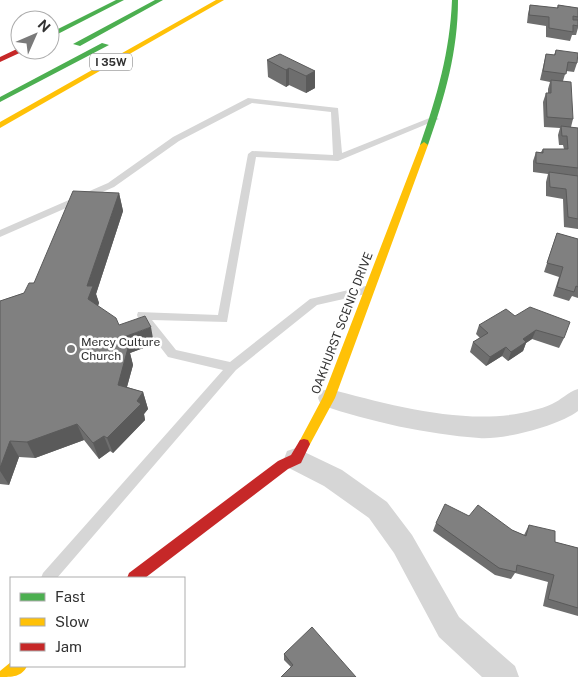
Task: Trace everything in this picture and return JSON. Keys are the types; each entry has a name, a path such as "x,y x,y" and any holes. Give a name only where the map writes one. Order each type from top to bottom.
{"main road":[{"path":"60,31 121,0"},
{"path":"71,47 160,0"},
{"name":"I 35W","path":"0,125 221,0"},
{"name":"OAKHURST SCENIC DRIVE","path":"296,459 329,398 435,119 452,63 457,28 455,0"},
{"path":"0,100 116,39"},
{"path":"135,577 282,465 296,459"}],"street":[{"path":"329,398 396,416 481,428 531,421 559,412 578,398"},
{"path":"296,459 333,478 378,510 403,544 450,627 504,677"}],"lane":[{"path":"0,234 110,185 176,139 251,100 335,110 338,158"},
{"path":"232,367 172,354 142,315 223,319 252,154 338,158 435,119"},
{"path":"49,577 232,367 314,302 370,289"}],"building":[{"path":"530,5 558,8 558,5 578,8 578,17 573,16 573,20 578,20 578,26 573,25 573,32 549,28 549,17 529,15"},
{"path":"556,50 578,53 577,63 568,62 566,74 543,71 546,54 555,55"},
{"path":"280,54 315,71 306,76 289,68 286,70 267,60"},
{"path":"551,80 571,82 573,119 547,117 546,93 551,93"},
{"path":"561,126 578,128 578,168 536,163 536,152 543,153 543,149 568,149 567,136 562,136"},
{"path":"549,172 578,176 578,219 568,217 566,189 550,187"},
{"name":"Mercy Culture Church","path":"73,191 119,193 87,286 93,286 88,299 116,318 119,325 145,316 151,327 124,337 128,348 118,385 143,392 137,401 141,404 107,438 104,436 93,443 77,424 27,442 10,441 0,468 0,301 24,293 29,283 34,283"},
{"path":"557,233 578,239 578,287 576,286 574,292 557,287 563,267 547,263"},
{"path":"530,307 570,322 564,338 536,330 523,339 526,342 511,352 506,347 490,357 473,342 488,333 479,325 506,309 515,316"},
{"path":"445,504 469,516 478,505 512,530 526,536 529,525 555,531 555,542 578,548 578,608 548,599 554,575 517,565 516,572 499,568 436,523"},
{"path":"312,627 356,677 281,677 293,665 284,654"}],"traffic: fast":[{"path":"60,31 121,0"},
{"path":"77,44 160,0"},
{"path":"424,145 447,74 455,19 455,0"},
{"path":"0,100 105,45"}],"traffic: slow":[{"path":"0,125 221,0"},
{"path":"304,444 329,398 424,145"},
{"path":"5,677 18,667"}],"traffic: jam":[{"path":"0,60 10,55"},
{"path":"135,577 283,465 296,459 304,444"}],"place":[{"name":"Mercy Culture Church","path":"71,349"}]}
